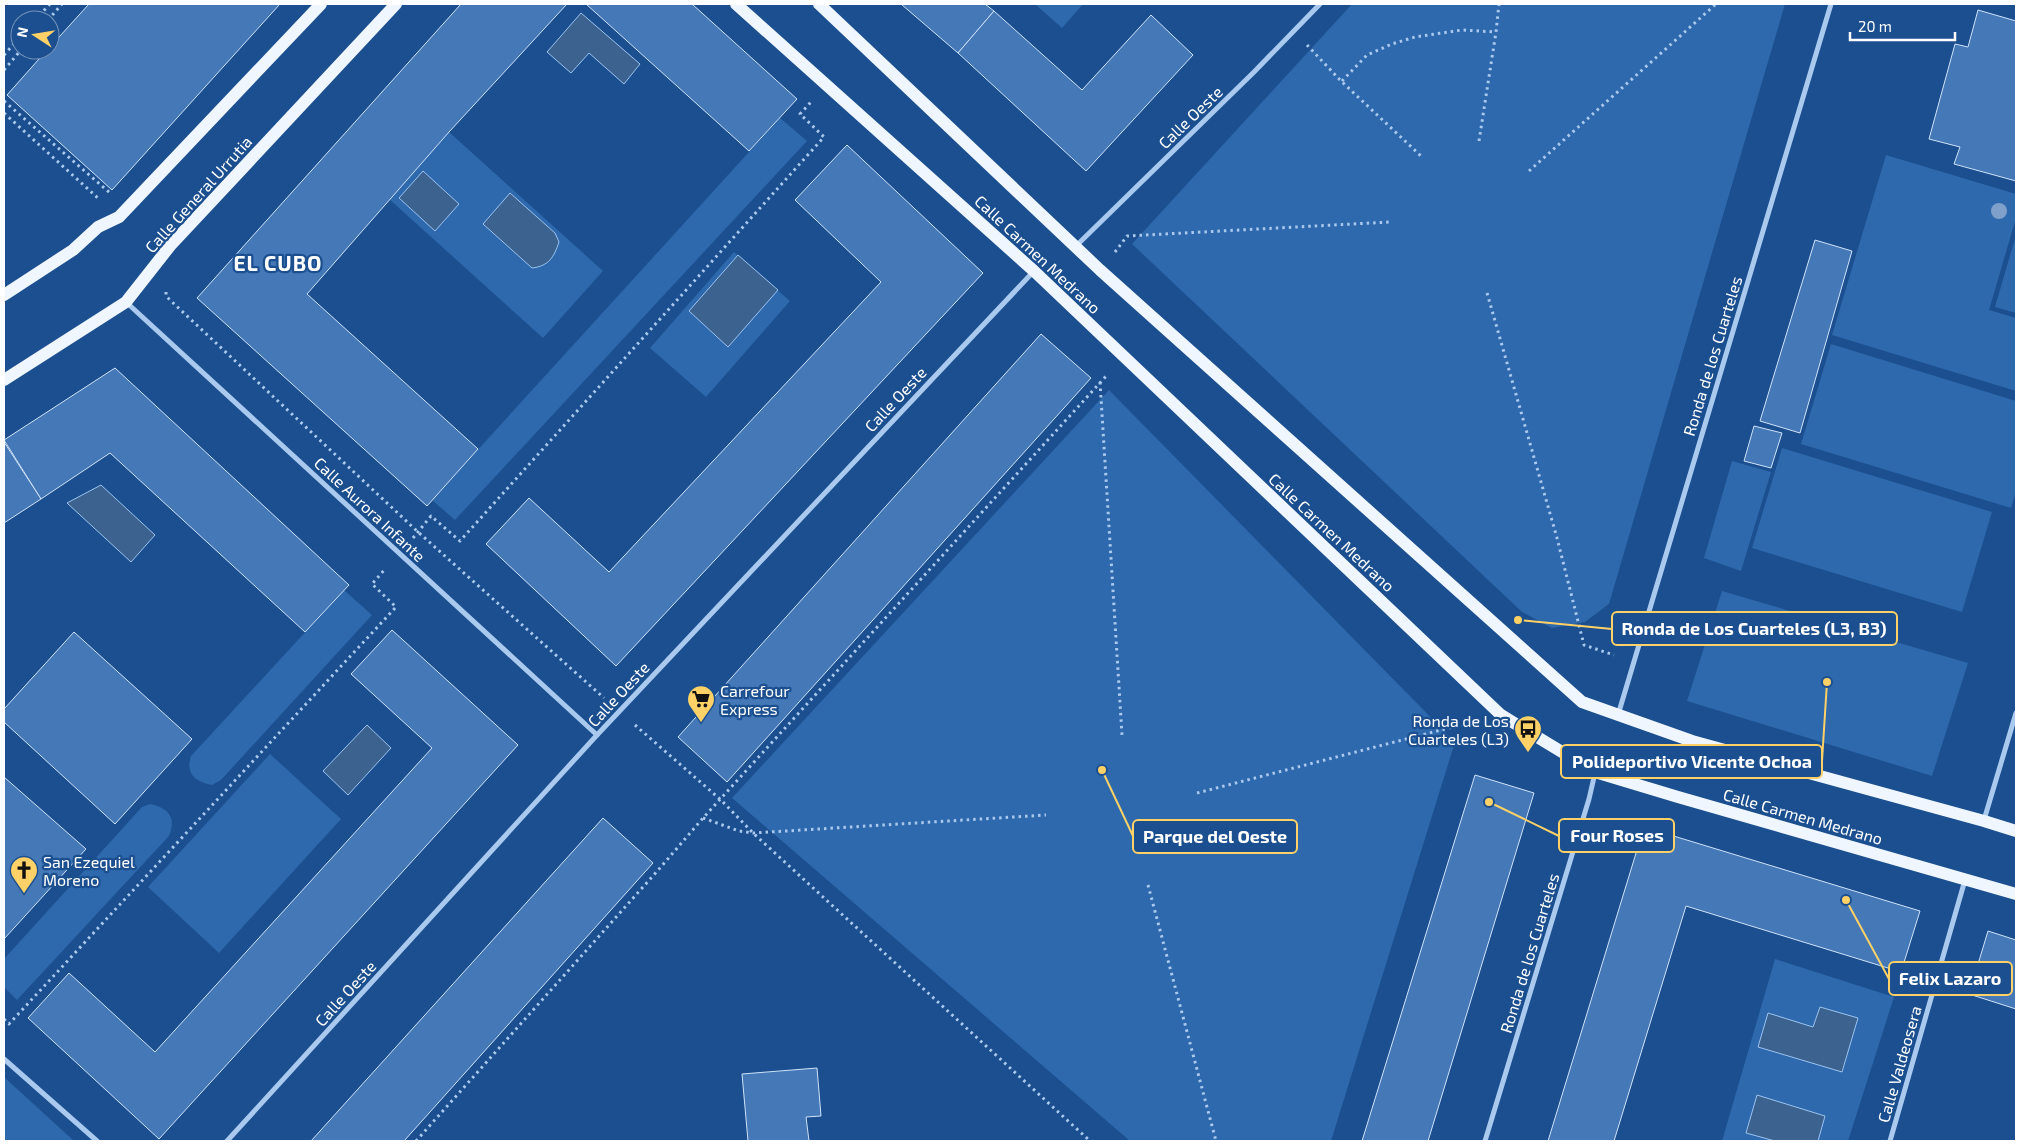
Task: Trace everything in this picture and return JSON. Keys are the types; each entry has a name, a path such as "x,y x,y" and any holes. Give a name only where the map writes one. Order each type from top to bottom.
{"main road":[{"path":"4,295 73,250 98,227 123,212 321,4"},
{"name":"Calle General Urrutia","path":"4,380 126,302 170,246 396,4"},
{"name":"Calle Carmen Medrano","path":"736,4 1034,271 1500,715 1595,772 2016,894"},
{"name":"Calle Carmen Medrano","path":"819,4 1100,270 1582,702 1692,741 1984,820 2016,831"}],"street":[{"name":"Calle Oeste","path":"1076,247 1320,4"},
{"name":"Ronda de los Cuarteles","path":"1618,716 1831,4"},
{"name":"Calle Oeste","path":"227,1141 597,735 1034,271"},
{"name":"Calle Aurora Infante","path":"126,302 597,735"},
{"path":"1984,820 2016,712"},
{"name":"Ronda de los Cuarteles","path":"1485,1141 1590,799 1595,772"},
{"name":"Calle Valdeosera","path":"1890,1141 1966,880"},
{"path":"4,1059 97,1141"}],"path":[{"path":"1479,141 1499,4"},
{"path":"1529,171 1716,4"},
{"path":"1341,81 1367,55 1392,44 1416,37 1462,30 1496,32"},
{"path":"1294,32 1341,81 1421,156"},
{"path":"4,70 12,60"},
{"path":"4,101 123,212"},
{"path":"4,112 123,212"},
{"path":"1100,270 1127,236 1390,222"},
{"path":"1487,293 1557,538 1584,645 1633,662"},
{"path":"416,1141 703,818 1124,357"},
{"path":"1100,382 1122,735"},
{"path":"1197,792 1500,715"},
{"path":"703,818 738,830 754,833 1046,815"},
{"path":"1148,885 1216,1141"}],"shaded area":[{"path":"1035,4 1083,4 1062,28"},
{"path":"1352,4 1785,4 1609,604 1585,622 1552,628 1522,612 1132,244"},
{"path":"581,13 640,64 624,84 589,53 571,73 547,52"},
{"path":"780,118 807,141 455,520 432,500"},
{"path":"449,132 603,271 543,338 389,199"},
{"path":"1886,155 2016,194 2016,218 1989,310 2016,318 2016,391 1832,335"},
{"path":"423,171 459,204 435,231 399,198"},
{"path":"510,193 555,233 559,242 553,256 543,265 532,268 483,224"},
{"path":"2016,235 2016,313 1995,307"},
{"path":"734,252 790,301 706,397 650,348"},
{"path":"738,255 778,290 728,347 689,311"},
{"path":"1831,344 2016,401 2016,491 2011,508 1801,444"},
{"path":"1109,390 1455,742 1331,1141 1130,1141 732,798"},
{"path":"1782,448 1992,512 1962,612 1752,548"},
{"path":"1732,461 1771,472 1741,571 1704,558"},
{"path":"101,485 155,535 131,562 67,503"},
{"path":"344,590 372,615 221,780 212,785 201,782 193,776 190,768 191,756"},
{"path":"1722,591 1968,663 1932,776 1687,701"},
{"path":"367,725 391,748 348,795 323,771"},
{"path":"270,754 341,819 219,953 148,887"},
{"path":"150,804 162,808 169,814 172,824 169,836 17,1000 4,987 4,959 142,807"},
{"path":"1775,959 1894,997 1848,1141 1722,1141"},
{"path":"1820,1007 1858,1018 1842,1072 1758,1047 1768,1013 1813,1027"},
{"path":"4,1077 74,1141 4,1141"},
{"path":"1757,1095 1825,1116 1818,1141 1775,1141 1746,1133"}],"building":[{"path":"89,4 280,4 112,190 7,95 38,60 60,60 60,36"},
{"path":"461,4 567,4 449,132 307,294 478,449 427,506 197,298"},
{"path":"586,4 692,4 797,99 749,151"},
{"path":"901,4 985,4 994,11 958,53"},
{"path":"1978,10 2016,21 2016,181 1954,164 1960,147 1929,139 1955,44 1968,47"},
{"path":"994,11 1082,90 1151,15 1193,55 1086,171 958,53"},
{"path":"847,145 983,273 616,666 486,544 529,498 609,572 881,282 795,200"},
{"path":"1815,240 1852,251 1800,433 1760,421"},
{"path":"1041,334 1091,378 727,782 678,737"},
{"path":"115,368 349,585 305,632 110,453 41,499 4,440"},
{"path":"1754,426 1782,433 1771,468 1744,461"},
{"path":"4,442 41,499 4,523"},
{"path":"392,630 518,745 159,1139 28,1018 69,973 155,1052 432,748 351,674"},
{"path":"74,632 192,739 115,824 4,722 4,709"},
{"path":"1475,775 1534,793 1428,1141 1362,1141"},
{"name":"San Ezequiel Moreno","path":"4,777 86,849 4,939"},
{"path":"603,818 653,863 404,1141 311,1141"},
{"path":"1644,827 1920,911 1901,972 1686,906 1614,1141 1548,1141"},
{"path":"1988,931 2016,940 2016,1009 1969,994"},
{"path":"817,1068 821,1116 806,1117 809,1141 748,1141 742,1074"}],"place":[{"name":"Ronda de Los Cuarteles (L3, B3)","path":"1518,620"},
{"name":"Polideportivo Vicente Ochoa","path":"1827,682"},
{"name":"Carrefour Express","path":"701,723"},
{"name":"Ronda de Los Cuarteles (L3)","path":"1528,753"},
{"name":"Parque del Oeste","path":"1102,770"},
{"name":"Four Roses","path":"1489,802"},
{"name":"San Ezequiel Moreno","path":"24,894"},
{"name":"Felix Lazaro","path":"1846,900"}],"district":[{"name":"EL CUBO","path":"278,262"}]}
